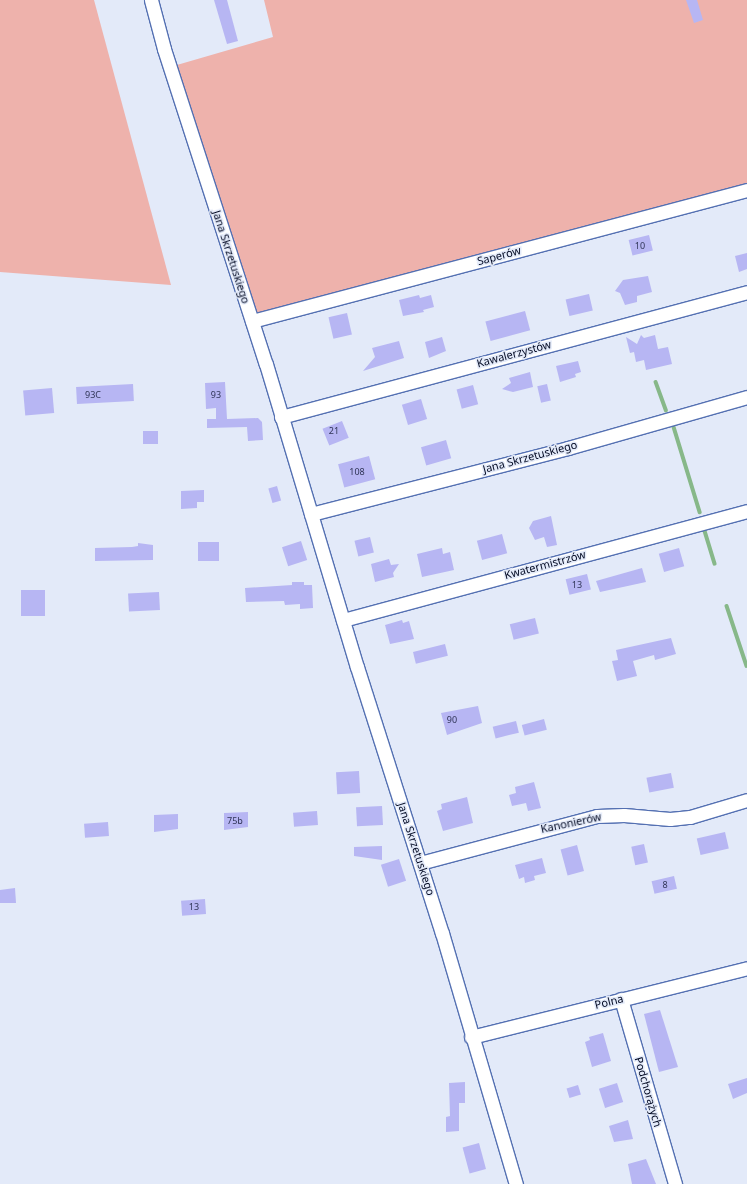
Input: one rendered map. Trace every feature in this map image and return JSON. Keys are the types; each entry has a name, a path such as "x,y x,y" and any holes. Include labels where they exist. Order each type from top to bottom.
{"street":[{"name":"Jana Skrzetuskiego","path":"152,0 164,49 252,321 343,620 420,863 516,1184"},
{"name":"Saperów","path":"252,321 747,190"},
{"name":"Kawalerzystów","path":"281,417 747,292"},
{"name":"Jana Skrzetuskiego","path":"311,514 568,448 747,397"},
{"name":"Kwatermistrzów","path":"343,620 747,511"},
{"name":"Kanonierów","path":"420,863 597,816 624,814 676,818 690,817 747,800"},
{"name":"Polna","path":"471,1037 747,969"},
{"name":"Podchorążych","path":"621,999 675,1184"}],"shaded area":[{"path":"0,0 94,0 171,285 0,272"},
{"path":"264,0 747,0 747,190 252,321 170,67 273,37"}],"building":[{"path":"214,0 227,0 238,41 227,44"},
{"path":"686,0 697,0 703,20 694,23"},
{"path":"649,235 653,251 632,256 629,240"},
{"path":"747,253 747,269 739,272 735,256"},
{"path":"648,276 652,292 637,296 637,302 625,305 620,293 615,291 623,280"},
{"path":"589,294 593,311 569,316 566,299"},
{"path":"419,295 420,298 431,295 434,307 423,310 424,312 403,316 399,300"},
{"path":"525,311 530,330 491,341 485,322"},
{"path":"347,313 352,334 333,339 328,317"},
{"path":"641,335 644,338 655,335 658,349 668,347 672,364 646,370 644,360 636,362 634,352 630,353 626,337 637,344"},
{"path":"442,337 446,351 429,358 425,342"},
{"path":"399,341 404,358 363,371 375,357 372,348"},
{"path":"578,361 581,372 575,374 576,377 560,382 556,366"},
{"path":"530,372 533,387 513,392 502,389 511,383 509,378"},
{"path":"225,382 227,419 258,418 262,422 263,440 248,441 247,427 207,428 207,419 216,419 216,408 206,409 205,383"},
{"path":"133,384 134,401 77,404 76,387"},
{"path":"547,384 551,401 541,403 537,386"},
{"path":"473,385 478,404 462,409 457,389"},
{"path":"52,388 54,413 25,415 23,391"},
{"path":"421,399 427,419 408,425 402,405"},
{"path":"342,421 349,438 329,446 323,429"},
{"path":"143,431 158,431 158,444 143,444"},
{"path":"446,440 451,458 426,465 421,447"},
{"path":"369,456 375,479 344,487 338,464"},
{"path":"277,486 281,500 272,503 268,488"},
{"path":"204,490 204,502 197,502 197,508 181,509 181,491"},
{"path":"551,516 557,545 547,547 544,537 535,540 529,528 533,521"},
{"path":"502,534 507,553 482,560 477,541"},
{"path":"370,537 374,553 358,556 354,541"},
{"path":"301,541 307,560 288,566 282,547"},
{"path":"198,542 219,542 219,561 198,561"},
{"path":"138,543 153,545 153,560 95,561 95,548 132,547 138,546"},
{"path":"442,548 443,554 450,552 454,570 422,577 417,554"},
{"path":"679,548 684,566 664,572 659,554"},
{"path":"389,559 391,565 399,564 393,573 394,577 375,582 371,564"},
{"path":"642,568 646,582 600,592 596,581"},
{"path":"587,574 591,590 570,595 566,579"},
{"path":"292,582 304,582 304,585 312,585 313,608 300,609 300,604 285,605 284,601 246,602 245,588 292,585"},
{"path":"21,590 45,590 45,616 21,616"},
{"path":"159,592 160,610 129,612 128,594"},
{"path":"535,618 539,634 514,640 510,624"},
{"path":"402,620 403,623 409,621 414,639 390,644 385,625"},
{"path":"671,638 676,654 655,660 654,655 633,661 637,676 617,681 612,661 618,660 616,650"},
{"path":"445,644 448,656 416,664 413,652"},
{"path":"478,706 482,723 447,735 441,713"},
{"path":"544,719 547,730 525,736 522,725"},
{"path":"516,721 519,733 496,738 493,727"},
{"path":"359,771 360,793 337,794 336,772"},
{"path":"671,773 674,788 649,792 646,778"},
{"path":"534,782 541,808 528,811 526,803 512,806 509,795 516,793 515,787"},
{"path":"467,797 473,823 443,831 437,811 442,809 441,804"},
{"path":"382,806 383,825 357,826 356,807"},
{"path":"317,811 318,825 294,827 293,813"},
{"path":"248,812 248,827 224,830 224,813"},
{"path":"178,814 178,829 154,832 154,815"},
{"path":"108,822 109,836 85,838 84,824"},
{"path":"725,832 729,849 701,855 697,839"},
{"path":"644,844 648,863 635,865 631,847"},
{"path":"577,845 584,871 568,875 561,849"},
{"path":"382,846 382,860 354,856 354,847"},
{"path":"542,858 546,873 534,876 535,880 525,883 524,877 519,879 515,865"},
{"path":"399,859 406,881 388,887 381,865"},
{"path":"674,876 677,889 655,894 652,881"},
{"path":"15,888 16,903 0,903 0,890"},
{"path":"205,899 206,914 182,916 181,901"},
{"path":"660,1010 678,1067 659,1072 644,1014"},
{"path":"603,1033 611,1061 592,1067 585,1042 590,1040 589,1037"},
{"path":"747,1078 747,1093 733,1099 728,1084"},
{"path":"465,1082 465,1103 459,1103 459,1131 446,1132 446,1117 450,1116 449,1083"},
{"path":"617,1083 623,1102 605,1108 599,1089"},
{"path":"578,1085 581,1095 569,1098 567,1089"},
{"path":"628,1120 633,1139 614,1142 609,1126"},
{"path":"479,1143 486,1169 470,1173 463,1147"},
{"path":"646,1159 656,1184 632,1184 628,1164"}],"waterway":[{"path":"656,382 666,410"},
{"path":"674,427 700,512"},
{"path":"705,531 715,564"},
{"path":"727,606 747,666"}]}
